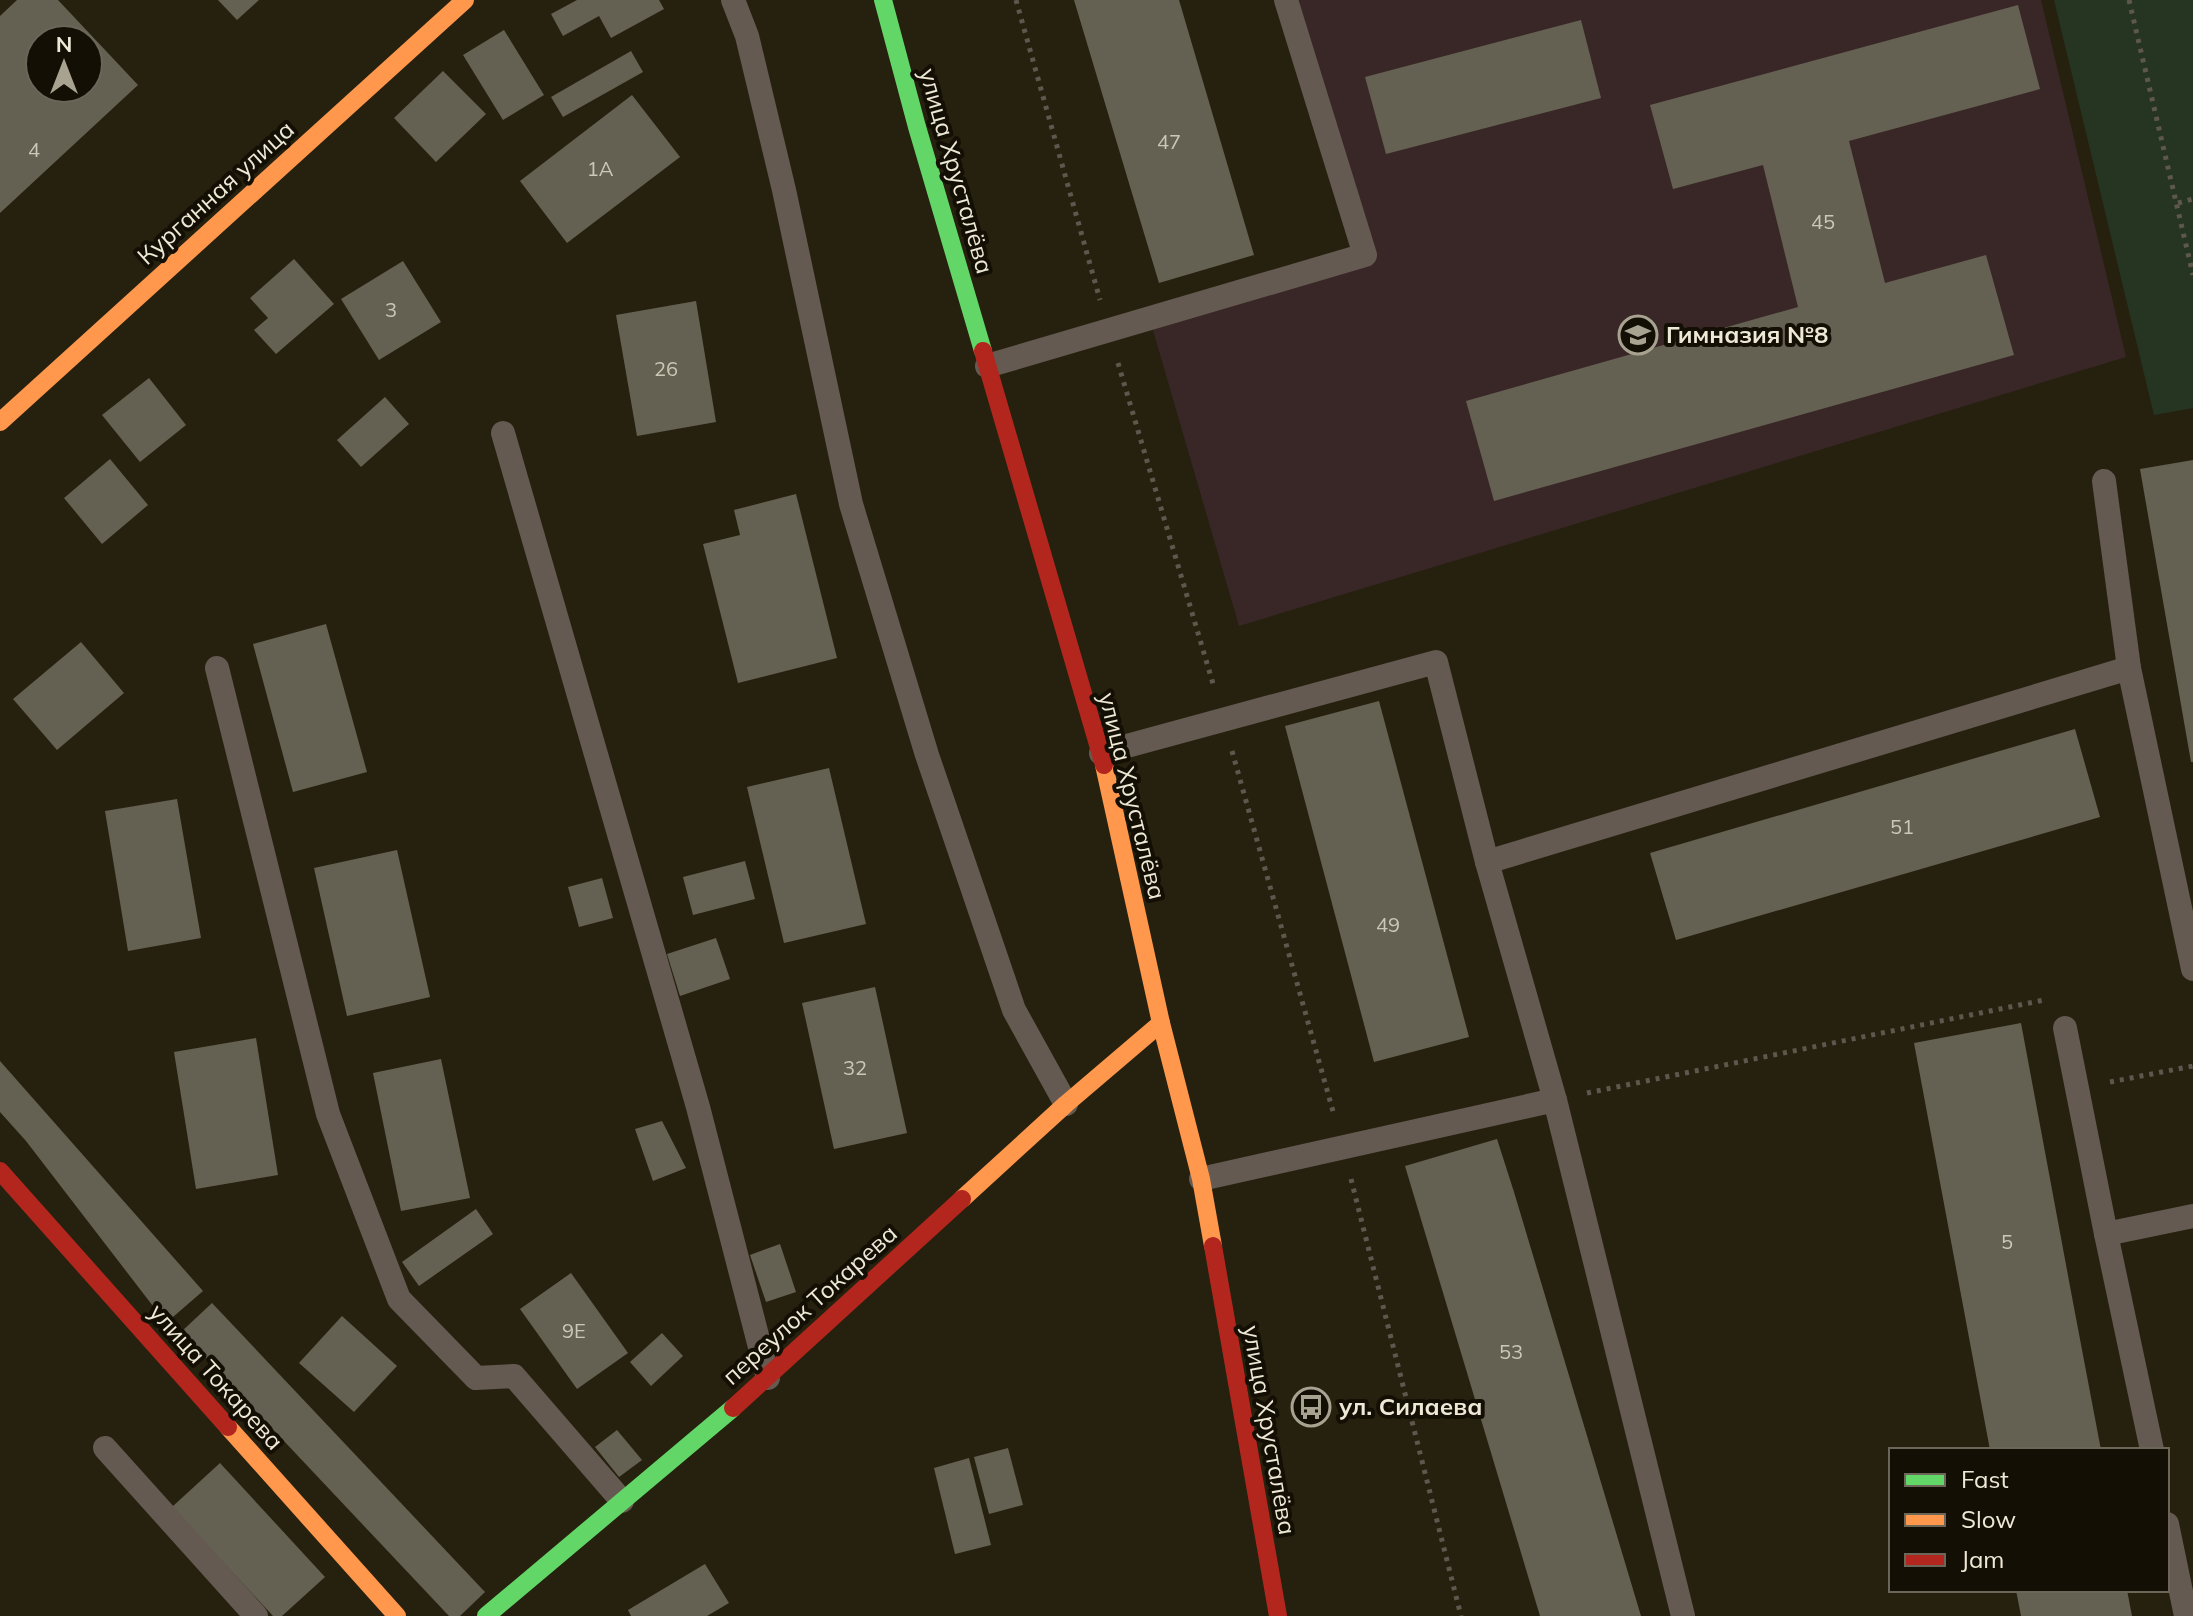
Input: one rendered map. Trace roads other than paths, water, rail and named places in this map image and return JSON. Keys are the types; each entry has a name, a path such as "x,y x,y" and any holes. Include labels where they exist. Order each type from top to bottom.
{"street":[{"name":"Курганная улица","path":"0,422 465,0"},
{"name":"улица Хрусталёва","path":"883,0 917,127 1101,753 1161,1023 1201,1179 1278,1616"},
{"name":"переулок Токарева","path":"486,1616 768,1378 1066,1104 1161,1023"},
{"name":"улица Токарева","path":"0,1171 397,1616"}],"lane":[{"path":"733,0 747,36 784,190 851,504 927,755 1014,1010 1066,1104"},
{"path":"987,366 1365,255 1286,0"},
{"path":"503,433 698,1107 768,1378"},
{"path":"2104,481 2129,668 2193,969"},
{"path":"1101,753 1436,662 1487,862 1555,1100 1683,1616"},
{"path":"217,668 328,1114 399,1299 476,1378 514,1376 622,1501"},
{"path":"1487,862 2129,668"},
{"path":"2065,1028 2152,1448"},
{"path":"1201,1179 1555,1100"},
{"path":"2106,1234 2193,1216"},
{"path":"105,1448 256,1616"},
{"path":"2169,1534 2186,1616"}],"place":[{"name":"Гимназия №8","path":"1638,335"},
{"name":"ул. Силаева","path":"1311,1407"}]}
